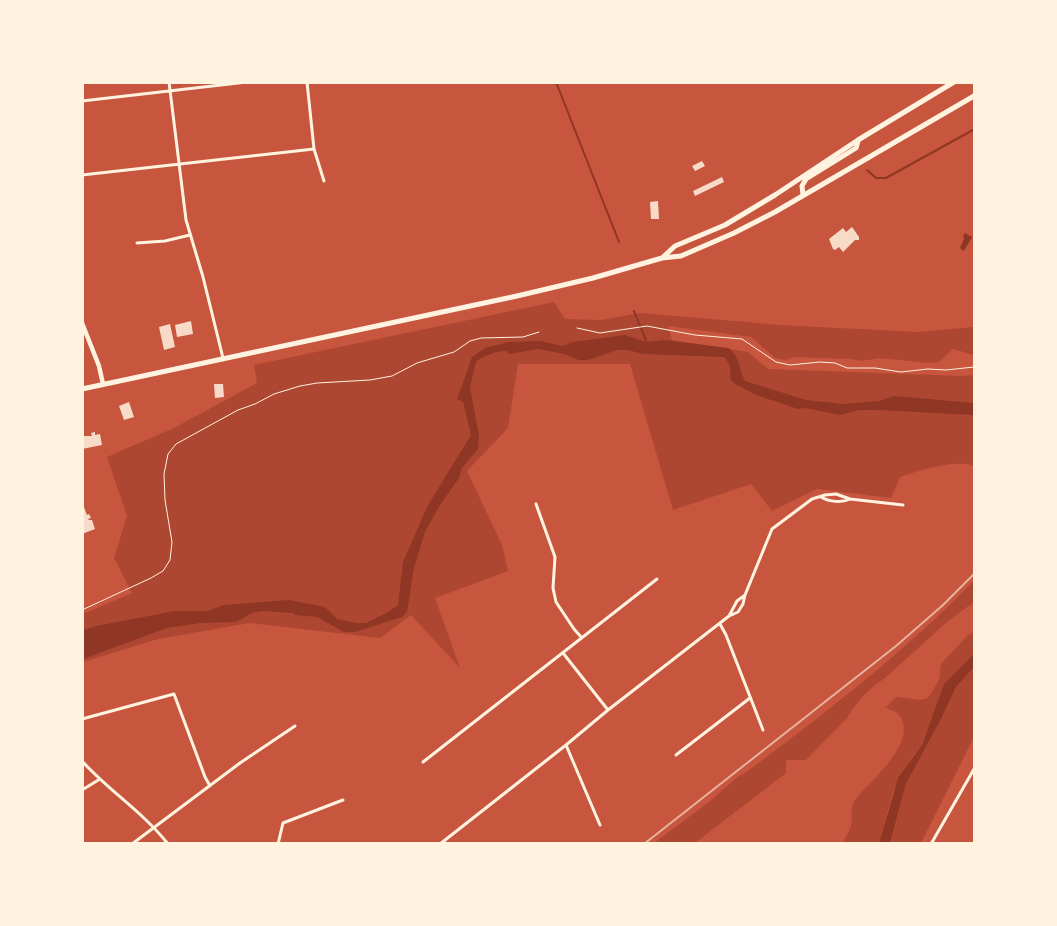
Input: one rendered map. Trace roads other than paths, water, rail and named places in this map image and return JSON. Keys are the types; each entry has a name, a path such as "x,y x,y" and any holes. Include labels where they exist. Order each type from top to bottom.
{"highway":[{"path":"662,258 675,246 725,225 775,195 858,140 954,82"},
{"path":"82,388 550,288 620,271 662,258 681,256 734,233 974,96"},
{"path":"803,195 802,186 806,179 856,148 858,140"}],"main road":[{"path":"82,323 99,366 103,384"}],"street":[{"path":"169,82 183,205 203,277 222,358"},
{"path":"82,101 247,82"},
{"path":"307,82 314,149 324,181"},
{"path":"82,175 314,149"},
{"path":"137,243 165,241 190,235"},
{"path":"440,844 608,710 729,616 738,612 743,604 772,529 812,499 836,494 850,499 903,505"},
{"path":"821,497 826,500 837,501 850,499"},
{"path":"536,504 555,557 553,588 556,602 582,638"},
{"path":"423,762 657,579"},
{"path":"729,616 737,601 745,595"},
{"path":"720,624 763,730"},
{"path":"563,653 608,710"},
{"path":"82,719 174,694 210,786"},
{"path":"676,755 750,698"},
{"path":"132,844 154,826 295,726"},
{"path":"566,745 600,825"},
{"path":"82,761 154,826 168,844"},
{"path":"931,844 974,769"},
{"path":"82,790 100,779"},
{"path":"278,844 283,823 343,800"}],"waterway":[{"path":"556,82 619,242"},
{"path":"867,170 876,178 886,178 974,131"},
{"path":"634,311 647,343"}],"railway":[{"path":"644,844 896,646 943,605 974,574"}]}
